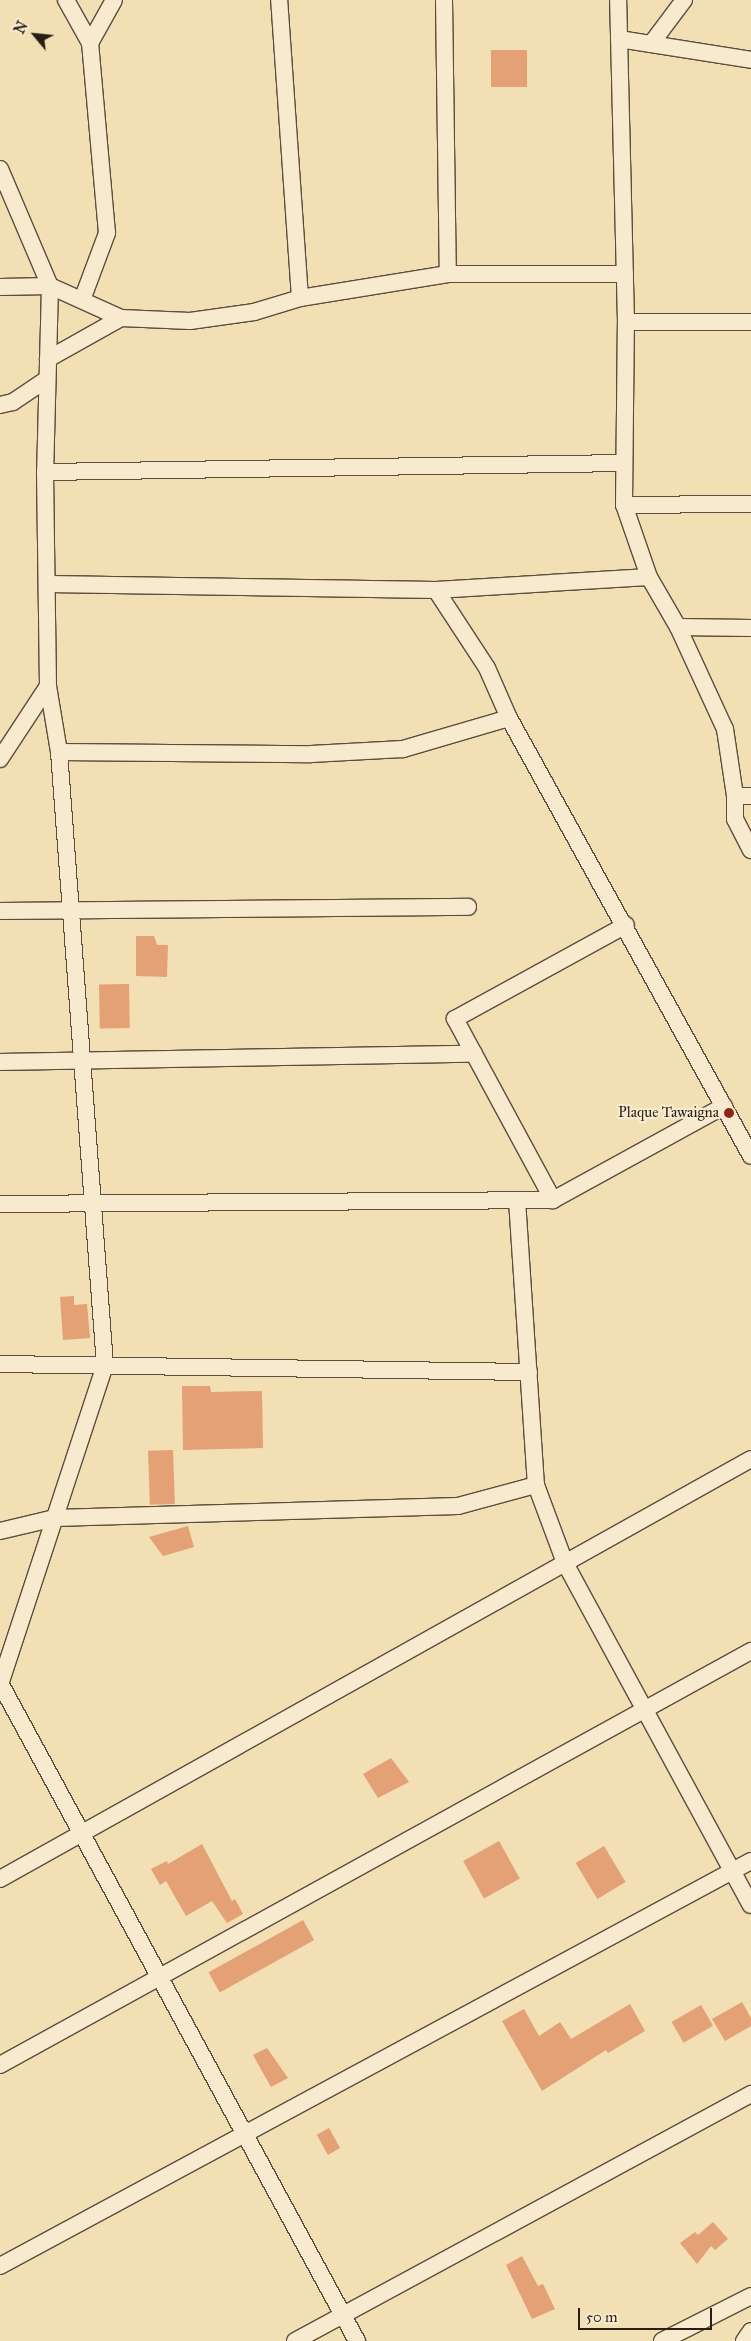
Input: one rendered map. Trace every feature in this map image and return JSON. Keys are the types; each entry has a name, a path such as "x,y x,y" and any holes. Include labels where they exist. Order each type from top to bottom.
{"street":[{"path":"66,0 90,43 107,233 82,300"},
{"path":"90,43 114,0"},
{"path":"279,0 300,298"},
{"path":"444,0 448,274"},
{"path":"618,0 626,322 624,505 649,577 678,627 725,729 743,796 735,819 751,850"},
{"path":"651,44 684,0"},
{"path":"618,39 751,60"},
{"path":"0,169 50,286 45,472 48,686 59,752 84,1061 105,1365 0,1684 357,2341"},
{"path":"0,287 50,286 121,318 190,321 254,312 300,298 448,274 625,274"},
{"path":"48,359 121,318"},
{"path":"626,322 751,322"},
{"path":"0,405 13,402 48,379"},
{"path":"45,472 624,463"},
{"path":"624,505 751,504"},
{"path":"48,584 436,590 649,577"},
{"path":"436,590 487,668 509,718 626,925 751,1156"},
{"path":"678,627 751,628"},
{"path":"0,759 48,686"},
{"path":"59,752 312,754 403,749 509,718"},
{"path":"0,910 71,908 468,907"},
{"path":"553,1200 455,1019 626,925"},
{"path":"0,1062 474,1054"},
{"path":"0,1204 553,1200 724,1106"},
{"path":"517,1200 536,1485 565,1563 751,1905"},
{"path":"0,1364 529,1372"},
{"path":"0,1879 751,1459"},
{"path":"0,1531 55,1518 458,1506 536,1485"},
{"path":"0,2065 751,1651"},
{"path":"0,2266 751,1861"},
{"path":"296,2341 751,2094"},
{"path":"662,2341 751,2296"},
{"path":"744,2341 751,2331"}],"building":[{"path":"491,50 527,50 527,87 491,87"},
{"path":"136,936 154,936 157,945 168,945 167,977 136,976"},
{"path":"129,984 130,1028 100,1029 99,985"},
{"path":"74,1296 74,1305 87,1304 90,1338 63,1340 60,1297"},
{"path":"182,1386 210,1386 211,1392 262,1391 263,1448 183,1450"},
{"path":"173,1450 175,1504 150,1505 148,1451"},
{"path":"188,1526 194,1547 163,1556 149,1537"},
{"path":"391,1758 409,1782 378,1798 363,1774"},
{"path":"499,1841 520,1879 484,1898 463,1861"},
{"path":"202,1844 232,1901 235,1899 243,1914 227,1923 212,1901 186,1916 166,1881 160,1885 151,1869 167,1861 168,1864"},
{"path":"604,1846 626,1882 597,1899 576,1863"},
{"path":"303,1920 314,1940 220,1992 209,1972"},
{"path":"742,2002 751,2018 751,2026 725,2041 712,2019"},
{"path":"630,2004 645,2031 608,2053 606,2050 542,2091 502,2021 524,2009 539,2036 560,2022 571,2039"},
{"path":"701,2005 713,2026 684,2043 672,2022"},
{"path":"267,2048 288,2078 271,2087 253,2055"},
{"path":"329,2128 340,2148 328,2155 317,2135"},
{"path":"713,2222 728,2239 715,2250 711,2246 697,2264 680,2243 695,2232 698,2235"},
{"path":"522,2256 538,2286 543,2284 555,2309 532,2319 506,2265"}],"place":[{"name":"Plaque Tawaigna","path":"729,1113"}]}
